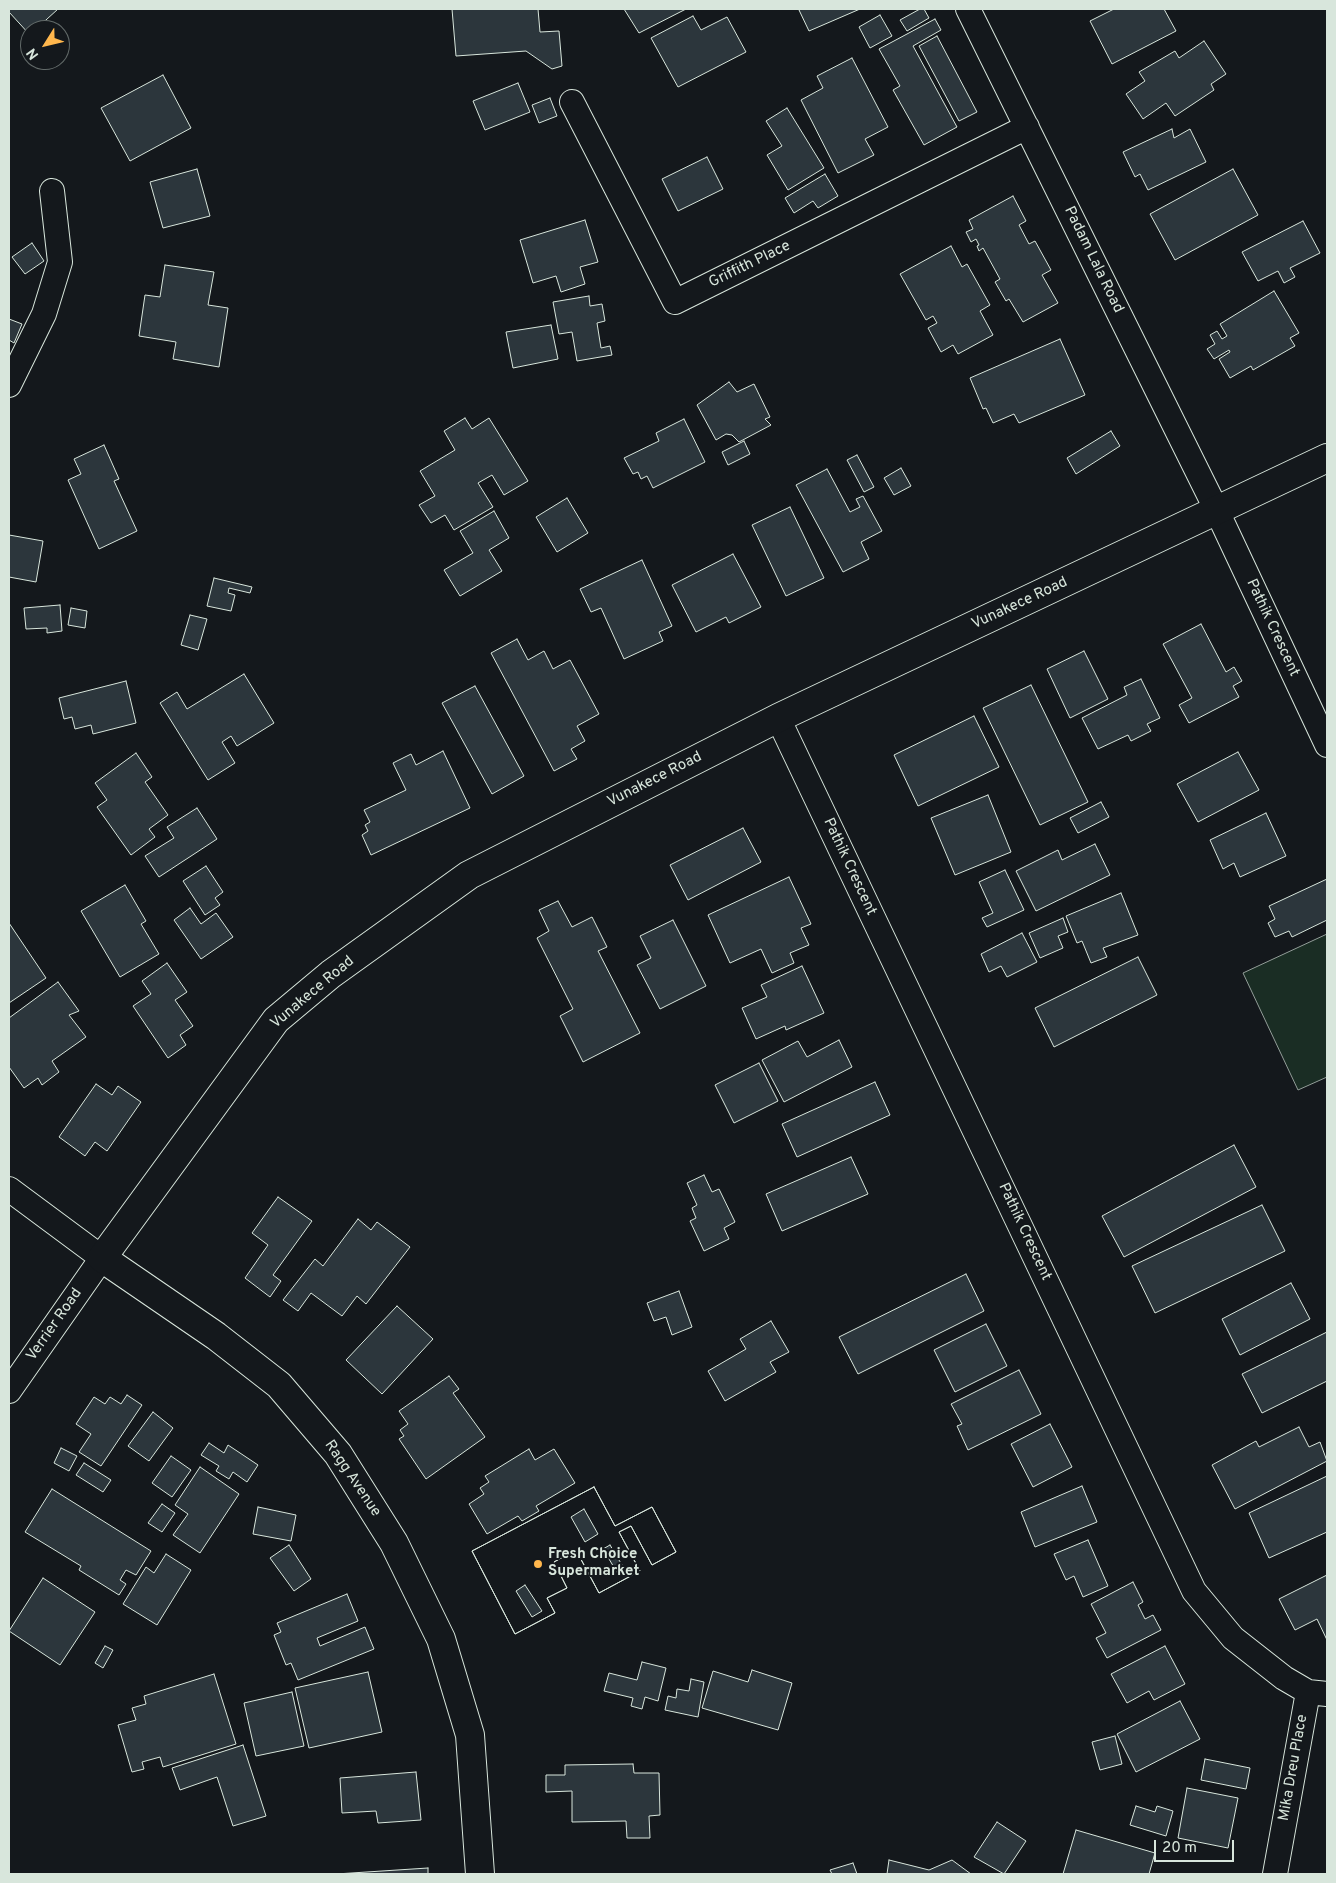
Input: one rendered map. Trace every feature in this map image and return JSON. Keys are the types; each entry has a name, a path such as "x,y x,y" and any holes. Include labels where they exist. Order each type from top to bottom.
{"main road":[{"name":"Vunakece Road","path":"102,1258 276,1020 331,974 469,875 778,718 1327,458"},
{"name":"Ragg Avenue","path":"102,1258 216,1336 279,1385 338,1454 394,1544 442,1639 470,1734 480,1874"}],"street":[{"name":"Padam Lala Road","path":"968,9 1217,511"},
{"name":"Griffith Place","path":"572,102 675,302 1027,127"},
{"path":"9,385 44,314 60,262 52,191"},
{"name":"Pathik Crescent","path":"1217,511 1327,745"},
{"name":"Pathik Crescent","path":"778,718 1194,1591 1233,1638 1284,1678 1318,1693"},
{"name":"Ragg Avenue","path":"9,1189 102,1258"},
{"name":"Verrier Road","path":"9,1391 102,1258"},
{"name":"Mika Dreu Place","path":"1275,1874 1318,1693"}],"green space":[{"path":"1327,934 1327,1077 1298,1090 1243,973"}],"building":[{"path":"9,9 58,9 46,20 20,20 20,24 9,12"},
{"path":"452,9 538,9 540,32 559,31 562,66 552,69 526,51 456,56"},
{"path":"624,9 686,9 639,33"},
{"path":"860,9 809,31 799,10"},
{"path":"920,9 924,9 929,18 907,31 900,20"},
{"path":"1114,9 1164,9 1176,31 1112,64 1090,21"},
{"path":"880,15 892,36 870,48 859,27"},
{"path":"693,16 701,30 727,17 746,52 678,87 651,38"},
{"path":"935,19 941,30 913,46 957,127 924,145 893,90 900,86 879,49"},
{"path":"937,36 977,112 959,121 919,46"},
{"path":"1204,41 1226,74 1211,84 1214,90 1175,116 1166,103 1143,119 1126,94 1145,81 1139,72 1175,51 1179,58"},
{"path":"852,58 888,127 865,139 874,155 838,173 801,100 823,88 817,76"},
{"path":"163,75 191,128 130,161 101,108"},
{"path":"518,83 530,112 485,130 473,101"},
{"path":"550,98 557,116 539,123 532,105"},
{"path":"787,108 824,168 788,190 767,155 782,146 766,121"},
{"path":"1172,129 1174,138 1190,129 1206,162 1148,190 1140,174 1135,177 1123,152"},
{"path":"707,157 723,189 678,211 662,179"},
{"path":"197,169 210,216 163,228 150,182"},
{"path":"1233,169 1258,215 1175,260 1150,214"},
{"path":"825,174 838,196 818,208 813,201 794,213 785,198"},
{"path":"1013,196 1026,221 1019,225 1029,244 1035,241 1051,270 1042,275 1058,303 1023,322 1009,299 1006,301 995,282 1000,279 983,248 979,251 976,239 971,242 966,232 973,229 969,220"},
{"path":"585,220 598,262 580,267 585,284 561,292 556,276 533,283 520,240"},
{"path":"1303,221 1320,253 1290,268 1295,277 1284,283 1278,271 1258,281 1242,252"},
{"path":"32,243 44,261 25,274 12,257"},
{"path":"951,246 962,267 967,264 990,305 980,311 993,335 958,354 953,345 941,352 928,328 937,323 933,316 926,320 900,274"},
{"path":"165,265 214,272 208,305 228,308 219,367 173,359 176,342 139,336 145,295 160,297"},
{"path":"1274,291 1299,333 1290,338 1295,346 1253,370 1251,366 1230,378 1219,359 1230,352 1229,350 1214,359 1207,349 1215,344 1210,335 1217,331 1222,339 1227,336 1220,324"},
{"path":"589,296 590,306 602,304 605,321 597,323 601,348 610,346 612,355 577,361 572,332 559,334 553,302"},
{"path":"9,319 22,324 14,343 9,340"},
{"path":"551,325 558,359 513,368 506,332"},
{"path":"1060,339 1085,395 1019,423 1014,414 993,423 986,408 983,409 970,378"},
{"path":"729,382 737,392 754,384 770,417 765,419 771,425 739,442 732,435 726,434 716,440 697,405"},
{"path":"465,418 472,429 489,418 528,481 504,495 492,475 478,483 493,507 454,530 445,515 431,523 419,505 435,496 420,471 455,450 444,431"},
{"path":"684,419 705,462 653,488 647,476 641,479 638,472 633,474 624,458 659,441 656,433"},
{"path":"1111,431 1120,446 1076,474 1067,458"},
{"path":"744,441 750,454 728,465 722,452"},
{"path":"104,445 119,479 114,481 137,531 99,549 68,480 81,474 74,459"},
{"path":"857,455 874,487 864,492 847,460"},
{"path":"901,468 911,486 894,495 884,478"},
{"path":"827,469 850,512 860,507 856,499 863,496 882,531 861,542 869,559 843,572 796,485"},
{"path":"567,498 588,533 557,552 536,517"},
{"path":"790,507 824,578 786,596 752,525"},
{"path":"494,511 509,538 489,550 502,571 460,596 444,570 473,553 460,531"},
{"path":"9,535 43,541 36,582 9,577"},
{"path":"733,554 761,607 729,623 726,617 696,632 672,585"},
{"path":"642,560 672,626 659,632 663,641 624,659 601,608 591,612 580,589"},
{"path":"214,578 252,587 250,593 229,588 228,593 235,595 231,611 207,606"},
{"path":"60,605 62,631 47,633 47,628 26,629 24,608"},
{"path":"71,608 87,611 85,628 68,625"},
{"path":"190,615 207,619 198,650 181,645"},
{"path":"1201,624 1226,672 1234,667 1242,681 1233,686 1239,697 1189,723 1179,705 1192,698 1163,644"},
{"path":"517,639 528,660 544,651 553,669 570,660 599,714 577,726 585,741 571,749 577,759 554,771 491,653"},
{"path":"1084,651 1108,699 1070,718 1047,669"},
{"path":"244,674 274,723 237,746 231,736 222,742 235,763 208,780 160,703 177,692 187,709"},
{"path":"1141,679 1160,718 1147,724 1151,731 1131,741 1128,735 1098,749 1082,718 1127,695 1124,687"},
{"path":"126,681 136,723 93,734 91,725 75,729 72,717 64,719 59,698"},
{"path":"1031,685 1088,802 1040,825 983,708"},
{"path":"475,686 524,776 492,794 442,703"},
{"path":"974,716 999,767 918,806 894,755"},
{"path":"443,751 470,808 371,855 362,835 368,831 365,825 370,822 364,810 406,790 393,763 411,754 416,765"},
{"path":"1238,752 1259,790 1198,822 1177,784"},
{"path":"136,753 152,777 145,782 168,815 149,829 155,837 131,855 97,807 107,800 95,783"},
{"path":"988,795 1011,852 955,875 931,818"},
{"path":"1101,802 1109,817 1078,833 1070,818"},
{"path":"197,808 217,839 159,877 145,856 174,838 167,827"},
{"path":"1266,813 1286,856 1240,877 1234,863 1223,869 1210,840"},
{"path":"743,828 761,862 688,900 670,865"},
{"path":"1095,844 1110,875 1036,911 1016,871 1058,850 1062,860"},
{"path":"206,866 223,892 215,898 220,905 205,915 183,881"},
{"path":"1005,870 1024,910 987,927 982,918 993,913 979,882"},
{"path":"789,877 811,924 801,928 809,945 790,953 794,963 772,973 761,949 730,963 708,915"},
{"path":"1327,879 1327,920 1292,937 1289,931 1275,937 1268,923 1275,919 1269,906"},
{"path":"125,885 146,921 141,924 159,954 120,977 81,911"},
{"path":"1121,893 1138,935 1103,948 1107,957 1091,963 1082,941 1077,943 1066,916"},
{"path":"558,901 572,927 592,917 607,947 598,951 640,1033 583,1062 560,1016 573,1009 537,938 549,931 539,910"},
{"path":"190,908 201,924 216,913 233,937 201,959 174,920"},
{"path":"1063,918 1068,932 1058,936 1063,948 1040,958 1029,933"},
{"path":"673,920 706,986 660,1009 637,965 651,958 640,936"},
{"path":"9,923 46,978 9,1003"},
{"path":"1022,933 1037,962 1007,977 1001,966 989,972 981,954"},
{"path":"1138,957 1157,995 1054,1047 1035,1008"},
{"path":"167,963 187,992 175,1000 193,1026 180,1035 186,1045 168,1058 133,1006 151,994 142,981"},
{"path":"802,966 824,1013 786,1030 785,1026 756,1039 742,1008 767,997 761,985"},
{"path":"58,982 79,1011 69,1015 86,1037 52,1061 59,1072 42,1085 38,1078 24,1088 9,1067 9,1018"},
{"path":"839,1040 852,1067 784,1102 762,1060 798,1041 807,1057"},
{"path":"759,1063 778,1101 734,1123 715,1085"},
{"path":"875,1082 890,1115 797,1157 782,1124"},
{"path":"96,1084 112,1095 118,1086 141,1102 107,1151 95,1142 85,1156 59,1137"},
{"path":"1234,1145 1256,1187 1124,1257 1102,1216"},
{"path":"851,1157 868,1194 782,1231 766,1194"},
{"path":"704,1175 712,1192 719,1189 735,1222 724,1228 729,1239 704,1251 690,1221 696,1218 692,1208 697,1205 687,1183"},
{"path":"278,1197 312,1221 273,1275 281,1281 270,1297 245,1278 268,1245 252,1233"},
{"path":"1262,1205 1285,1251 1155,1313 1132,1266"},
{"path":"358,1219 371,1230 377,1222 410,1247 366,1304 357,1296 342,1316 311,1293 298,1311 283,1300 315,1259 323,1266"},
{"path":"966,1274 984,1311 858,1374 839,1337"},
{"path":"1291,1283 1310,1319 1240,1355 1222,1319"},
{"path":"679,1291 692,1327 672,1335 666,1317 654,1321 647,1303"},
{"path":"397,1306 433,1339 382,1394 346,1360"},
{"path":"771,1321 789,1352 770,1362 776,1372 725,1401 708,1371 746,1349 740,1339"},
{"path":"986,1324 1007,1366 955,1392 934,1350"},
{"path":"1327,1332 1327,1381 1262,1413 1242,1374"},
{"path":"1019,1370 1041,1414 968,1450 957,1426 962,1424 951,1404"},
{"path":"449,1376 459,1389 453,1393 485,1437 426,1479 399,1439 404,1436 400,1430 408,1424 399,1411"},
{"path":"127,1395 142,1405 101,1466 79,1452 91,1434 76,1424 94,1397 105,1404 110,1397 121,1404"},
{"path":"153,1412 173,1428 149,1461 128,1446"},
{"path":"1050,1424 1072,1467 1033,1487 1011,1444"},
{"path":"1299,1427 1309,1447 1320,1442 1327,1461 1235,1509 1212,1465 1256,1441 1259,1447"},
{"path":"209,1443 224,1453 228,1445 258,1465 247,1482 233,1472 229,1479 216,1471 219,1466 201,1455"},
{"path":"61,1448 77,1456 69,1471 54,1463"},
{"path":"529,1449 535,1460 554,1449 575,1483 536,1506 539,1511 522,1521 518,1516 487,1534 469,1504 484,1494 480,1488 489,1482 485,1476"},
{"path":"171,1456 191,1470 172,1497 152,1483"},
{"path":"84,1463 111,1480 103,1492 76,1475"},
{"path":"200,1467 239,1494 200,1553 173,1535 188,1514 175,1505"},
{"path":"1327,1476 1327,1532 1269,1558 1249,1513"},
{"path":"1082,1486 1097,1522 1035,1547 1021,1512"},
{"path":"594,1487 615,1526 652,1507 676,1552 652,1565 631,1526 619,1532 640,1571 599,1593 576,1550 554,1562 567,1588 547,1598 555,1613 515,1634 472,1551","holes":["584,1509 598,1534 585,1542 571,1517","610,1545 625,1570 618,1574 603,1549","525,1585 542,1611 532,1617 516,1591"]},
{"path":"594,1487 615,1526 652,1507 676,1552 652,1565 631,1526 619,1532 640,1571 599,1593 576,1550 554,1562 567,1588 547,1598 555,1613 515,1634 472,1551"},
{"path":"52,1489 151,1551 136,1575 126,1570 120,1580 126,1584 119,1595 79,1570 81,1566 25,1532"},
{"path":"162,1504 175,1513 162,1532 148,1523"},
{"path":"258,1507 296,1515 291,1541 253,1534"},
{"path":"1088,1540 1108,1586 1083,1597 1074,1576 1066,1580 1054,1554"},
{"path":"289,1545 311,1579 294,1591 270,1558"},
{"path":"166,1554 191,1570 157,1625 123,1604 146,1567 154,1573"},
{"path":"1327,1575 1327,1640 1317,1619 1295,1630 1279,1599"},
{"path":"43,1578 95,1612 60,1665 9,1631"},
{"path":"1133,1582 1143,1602 1138,1605 1145,1619 1153,1615 1161,1630 1107,1658 1096,1638 1106,1633 1091,1604"},
{"path":"347,1594 358,1621 317,1638 320,1646 365,1627 374,1649 298,1680 291,1663 286,1665 274,1635 281,1632 277,1623"},
{"path":"105,1646 113,1650 103,1668 95,1663"},
{"path":"1165,1646 1185,1684 1154,1700 1149,1691 1127,1703 1111,1674"},
{"path":"642,1662 666,1668 658,1701 645,1697 642,1709 631,1706 633,1698 604,1691 609,1673 637,1680"},
{"path":"752,1670 792,1683 778,1730 702,1708 713,1671 748,1682"},
{"path":"368,1672 382,1732 309,1748 295,1688"},
{"path":"214,1674 236,1744 163,1767 160,1757 142,1762 144,1769 132,1772 118,1725 136,1720 132,1708 146,1704 144,1696"},
{"path":"691,1679 704,1682 698,1717 665,1710 668,1696 676,1698 677,1689 689,1691"},
{"path":"292,1692 304,1746 256,1756 244,1703"},
{"path":"1180,1701 1200,1739 1136,1772 1117,1734"},
{"path":"1115,1736 1122,1764 1100,1770 1092,1742"},
{"path":"243,1745 266,1816 233,1826 217,1777 180,1790 172,1768"},
{"path":"1205,1759 1250,1768 1246,1789 1201,1780"},
{"path":"633,1764 634,1773 659,1773 660,1815 649,1816 650,1838 627,1838 626,1821 572,1822 572,1791 546,1792 546,1775 565,1775 565,1765"},
{"path":"416,1772 421,1820 378,1823 376,1811 342,1813 340,1778"},
{"path":"1187,1788 1238,1798 1228,1848 1178,1838"},
{"path":"1136,1806 1155,1812 1157,1806 1173,1811 1166,1836 1130,1825"},
{"path":"997,1822 1026,1841 1004,1874 974,1857"},
{"path":"1076,1830 1155,1853 1149,1874 1063,1874"},
{"path":"889,1860 929,1870 952,1860 971,1874 887,1874"},
{"path":"853,1863 857,1874 832,1874 830,1870"},
{"path":"428,1868 428,1874 336,1874"}],"place":[{"name":"Fresh Choice Supermarket","path":"538,1564"}]}
